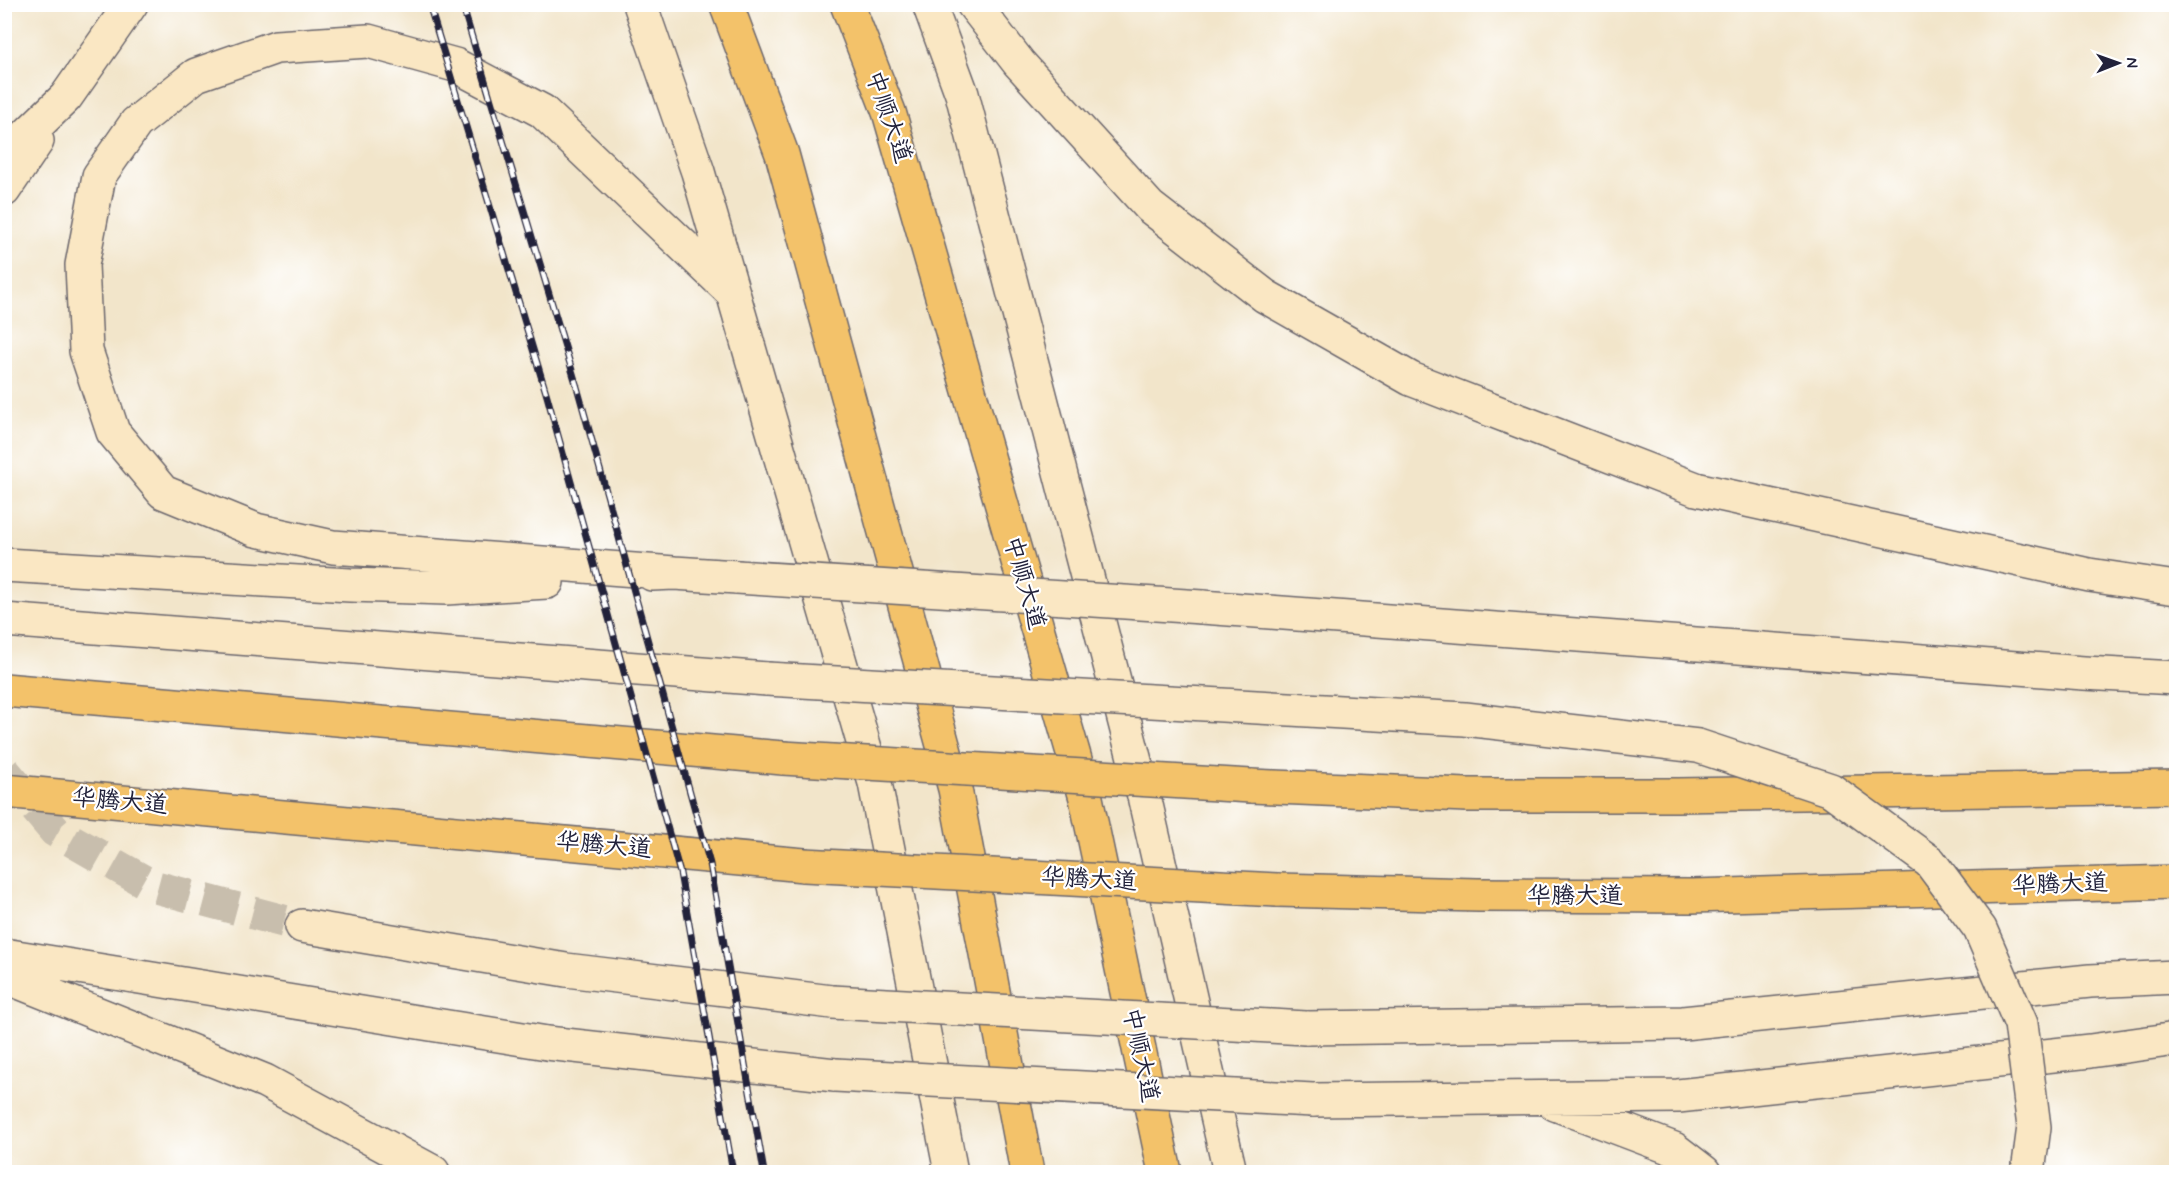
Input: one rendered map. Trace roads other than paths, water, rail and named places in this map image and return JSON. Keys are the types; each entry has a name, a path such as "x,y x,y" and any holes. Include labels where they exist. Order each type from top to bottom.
{"highway":[{"path":"726,4 782,154 955,789 1027,1173"},
{"name":"中顺大道","path":"847,4 889,112 1086,798 1165,1173"},
{"path":"4,690 783,758 1251,786 1467,795 2176,787"},
{"name":"华腾大道","path":"4,791 804,865 1277,890 1490,896 1692,896 2176,882"}],"main road":[{"path":"4,190 131,4"},
{"path":"640,4 698,172 875,783 951,1173"},
{"path":"929,4 962,94 1132,750 1230,1173"},
{"path":"973,4 1019,63 1150,207 1265,296 1411,380 1696,489 2089,575 2176,588"},
{"path":"733,293 542,111 455,65 368,41 276,47 196,75 136,123 99,176 82,265 86,351 113,432 163,492 256,530 333,547 2176,678"},
{"path":"4,157 66,97"},
{"path":"4,565 350,585 446,588 674,573"},
{"path":"4,620 767,679 1465,719 1698,747 1831,790 1930,862 1980,929 2021,1024 2034,1127 2028,1173"},
{"path":"302,926 566,970 832,1002 1306,1028 1683,1023 2090,981 2176,977"},
{"path":"4,955 547,1043 835,1076 1313,1100 1678,1096 2090,1051 2176,1039"},
{"path":"4,976 265,1081 433,1173"},
{"path":"1540,1098 1674,1149 1704,1173"}],"tunnel":[{"path":"4,771 55,831 152,886 302,926"}],"railway":[{"path":"429,4 547,396 680,873 733,1172"},
{"path":"462,4 577,387 710,864 764,1172"}]}
